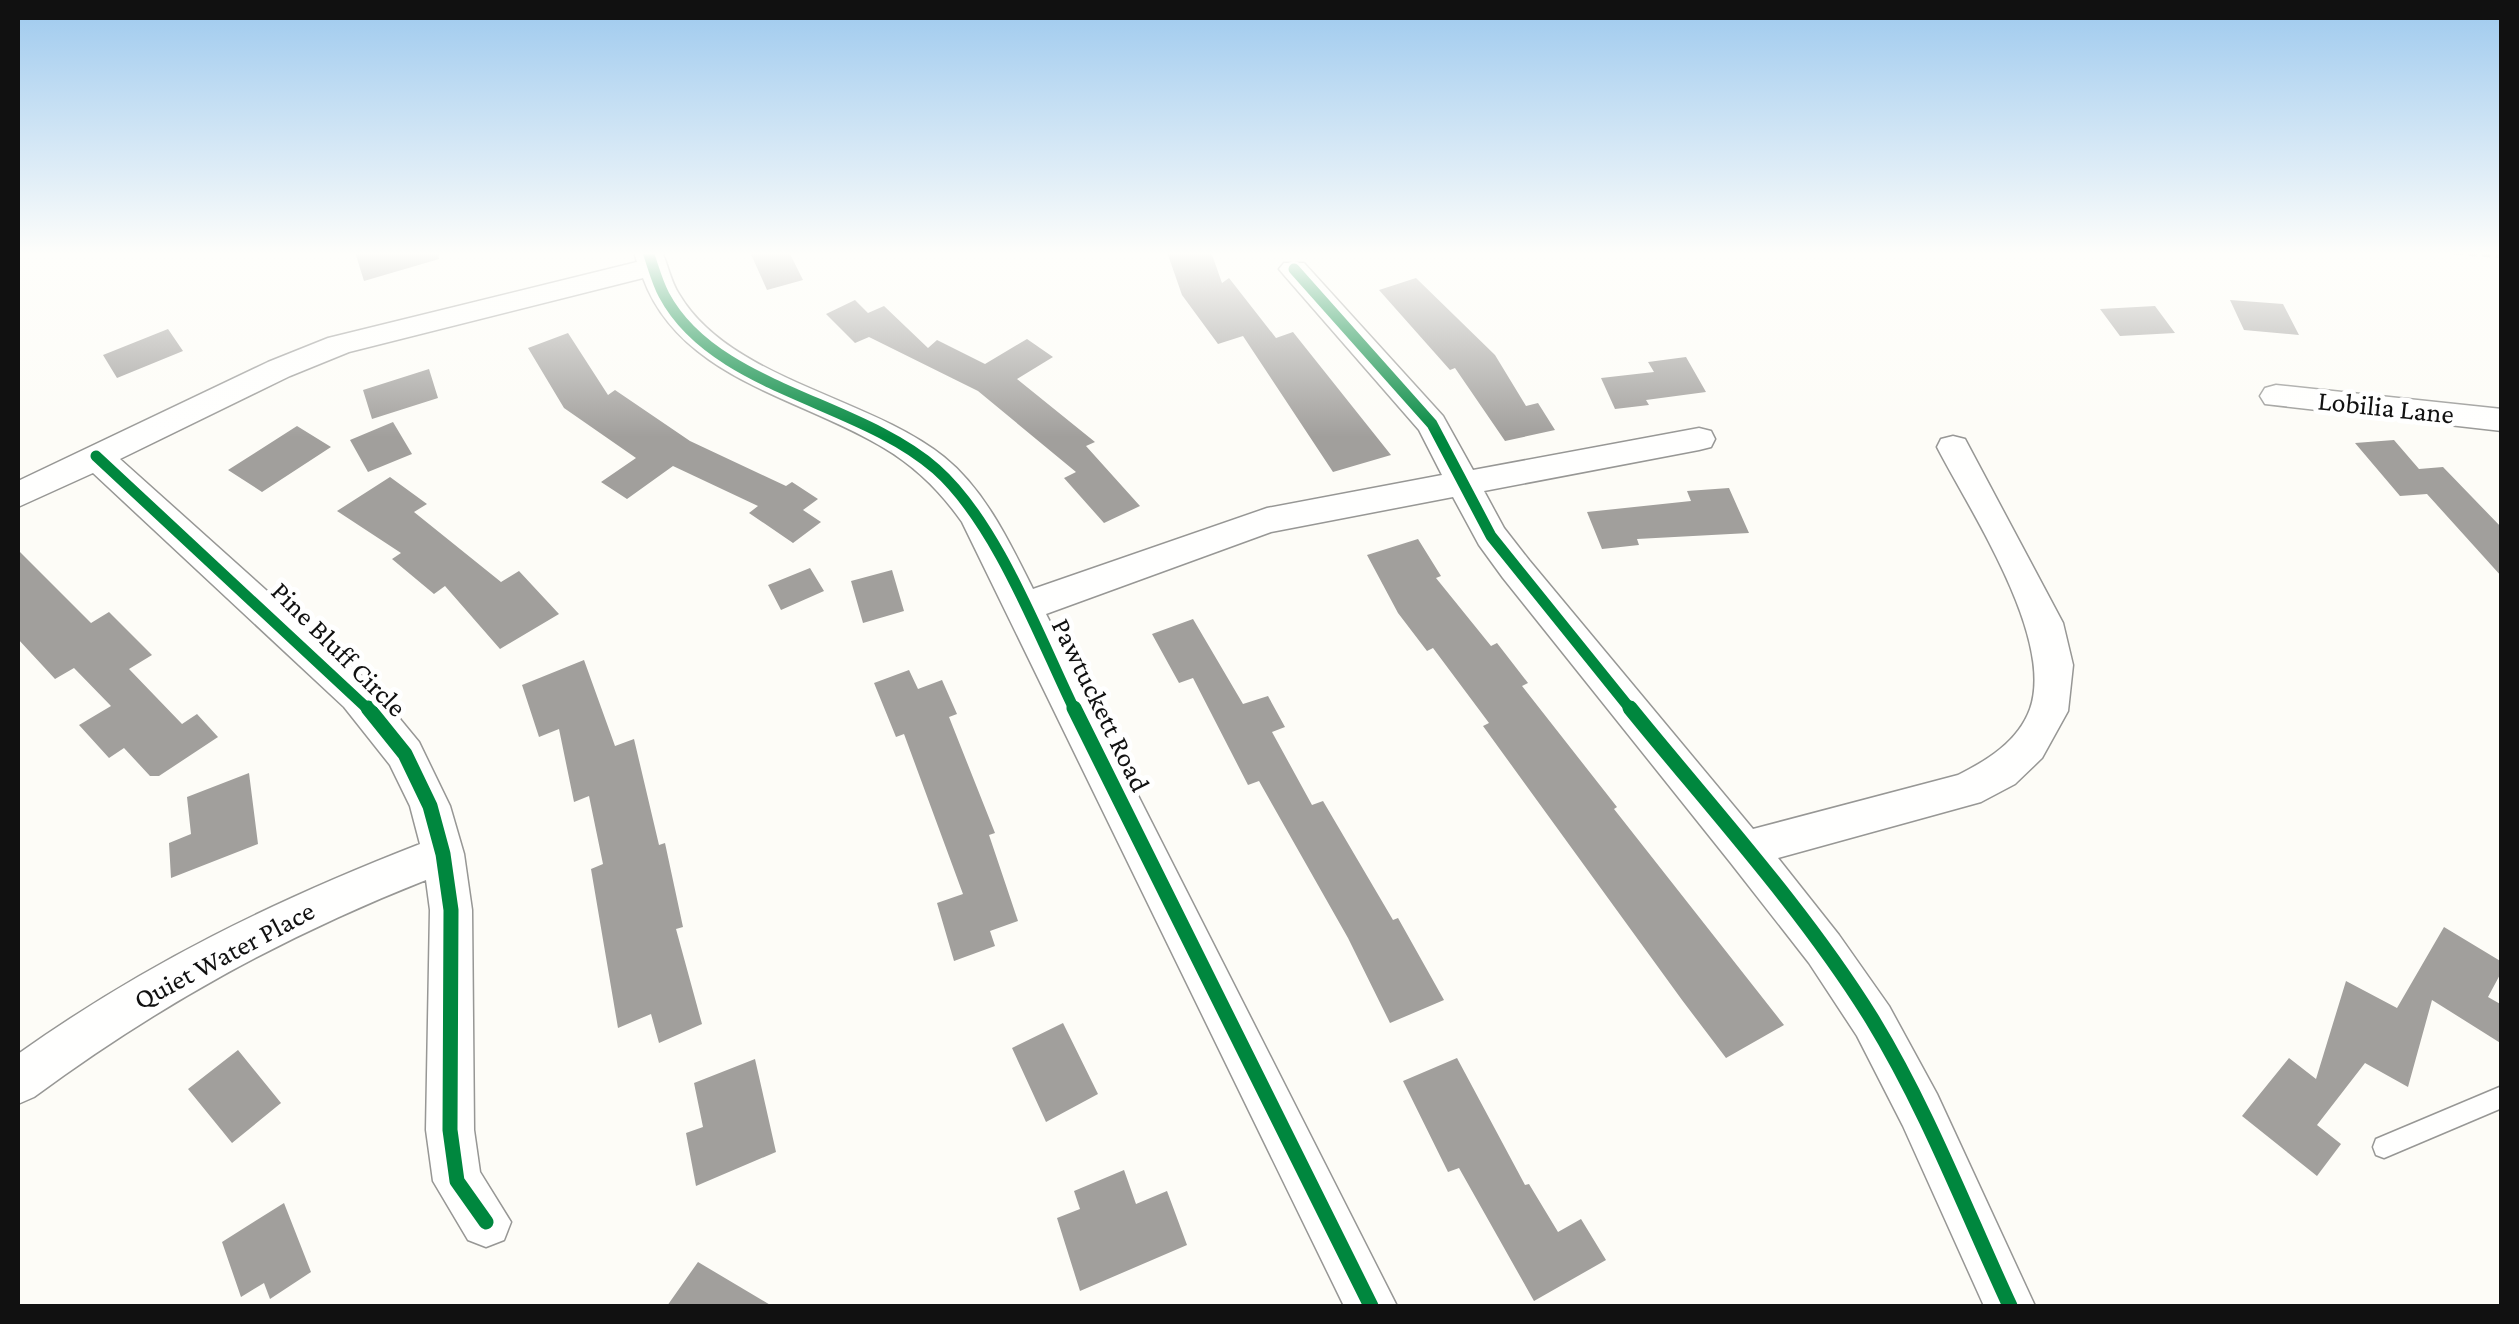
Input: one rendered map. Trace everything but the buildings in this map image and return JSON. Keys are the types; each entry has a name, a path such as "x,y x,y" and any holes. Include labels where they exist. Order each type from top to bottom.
{"street":[{"path":"18,495 279,369 339,345 452,314"},
{"name":"Pawtuckett Road","path":"679,314 716,350 897,440 933,466 963,498 988,536 1024,607 1371,1306"},
{"path":"1334,314 1432,424 1491,536 1516,569 1824,949 1873,1021 1920,1110 2010,1306"},
{"name":"Lobilia Lane","path":"2276,396 2500,421"},
{"path":"1024,607 1267,520 1699,439"},
{"path":"1745,849 1968,790 2001,772 2028,748 2048,711 2054,664 2045,623 1952,447"},
{"name":"Pine Bluff Circle","path":"96,456 378,717 405,754 430,806 444,854 452,910 450,1130 456,1181 486,1222"},
{"name":"Quiet Water Place","path":"18,1081 216,953 324,901 444,854"}],"lane":[{"path":"2384,1146 2502,1097"}],"cycle path":[{"path":"679,314 727,358 897,440 933,466 974,514 1005,569 1371,1306"},
{"path":"1334,314 1432,424 1491,536 1516,569 1824,949 1873,1021 1920,1110 2010,1306"},
{"path":"96,456 358,696 405,754 430,806 443,854 451,910 450,1130 457,1181 486,1222"}]}
